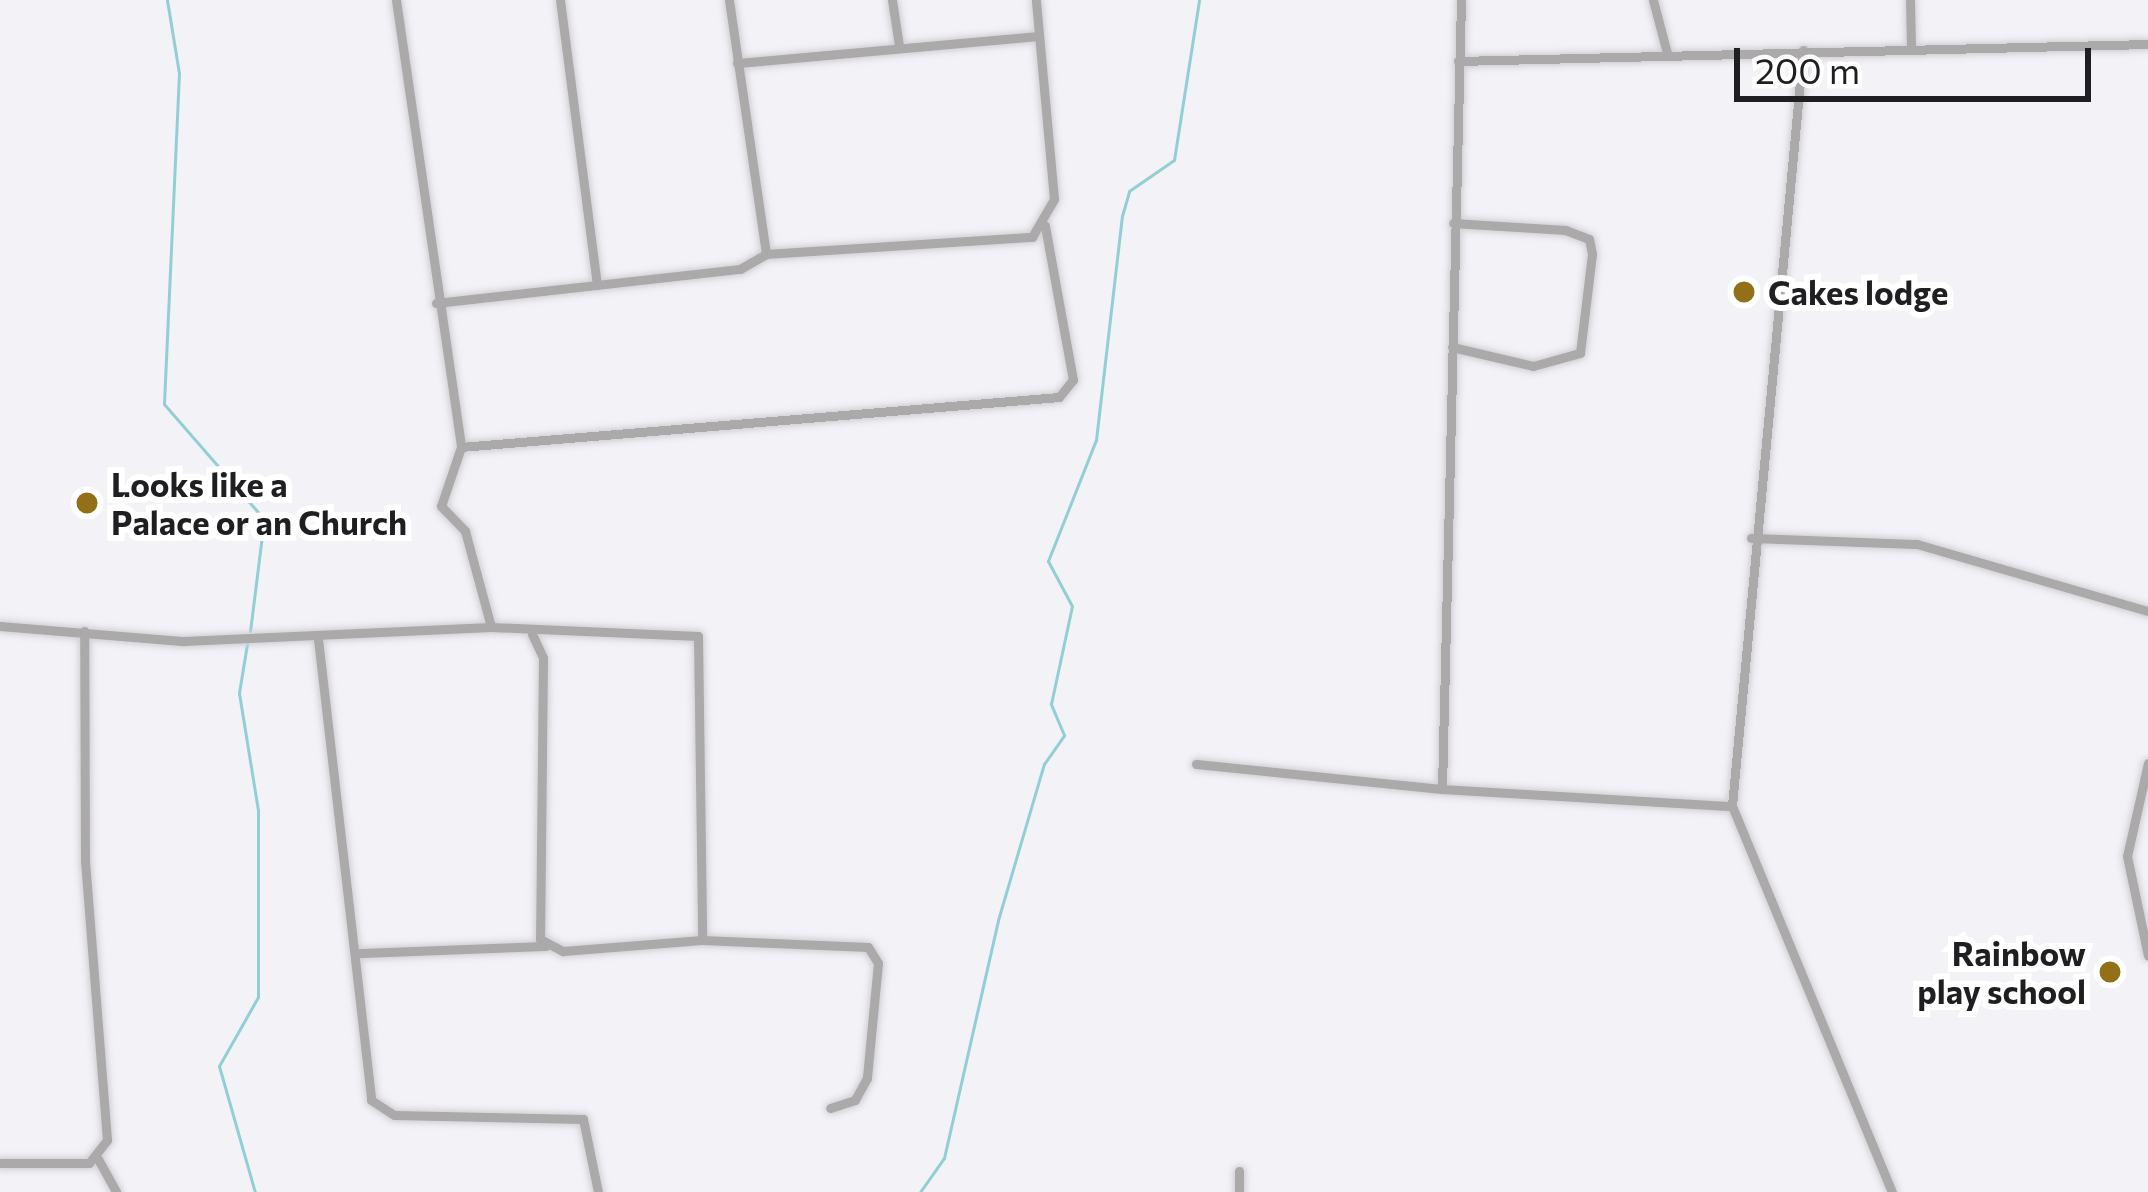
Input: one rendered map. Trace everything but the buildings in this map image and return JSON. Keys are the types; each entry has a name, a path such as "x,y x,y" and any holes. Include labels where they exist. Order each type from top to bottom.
{"street":[{"path":"396,0 460,447 439,498 465,531 491,627"},
{"path":"560,0 597,283"},
{"path":"729,0 766,254"},
{"path":"892,0 898,46"},
{"path":"460,447 1059,397 1073,380 1045,226 1054,199 1036,0"},
{"path":"1442,789 1461,0"},
{"path":"1653,0 1655,40 1672,55"},
{"path":"1910,0 1911,48"},
{"path":"737,63 1037,36"},
{"path":"1458,61 2148,44"},
{"path":"1803,50 1751,538 1732,806 1892,1192"},
{"path":"1451,347 1533,366 1580,353 1592,254 1589,239 1564,230 1453,224"},
{"path":"436,303 740,268 766,254 1003,246 1045,226"},
{"path":"1751,538 1917,544 2148,610"},
{"path":"0,626 318,639 491,627 532,634 679,627 703,644 702,940"},
{"path":"84,631 85,861 107,1129 98,1159 116,1192"},
{"path":"532,634 543,658 536,917 546,946"},
{"path":"318,639 360,953 367,1091 377,1108 583,1119 598,1192"},
{"path":"2148,763 2128,868 2148,956"},
{"path":"1196,764 1442,789 1732,806"},
{"path":"360,953 702,940 858,942 875,954 867,1078 855,1100 830,1108"},
{"path":"0,1163 98,1159"},
{"path":"1239,1171 1239,1192"}],"waterway":[{"path":"167,0 179,73 164,404 264,519 250,631"},
{"path":"920,1192 944,1158 998,920 1044,764 1064,735 1051,704 1072,606 1048,561 1096,440 1122,216 1129,191 1174,160 1199,0"},
{"path":"247,644 239,693 258,810 258,997 219,1066 255,1192"}],"place":[{"name":"Cakes lodge","path":"1744,292"},
{"name":"Looks like a Palace or an Church","path":"87,503"},
{"name":"Rainbow play school","path":"2110,972"}]}
